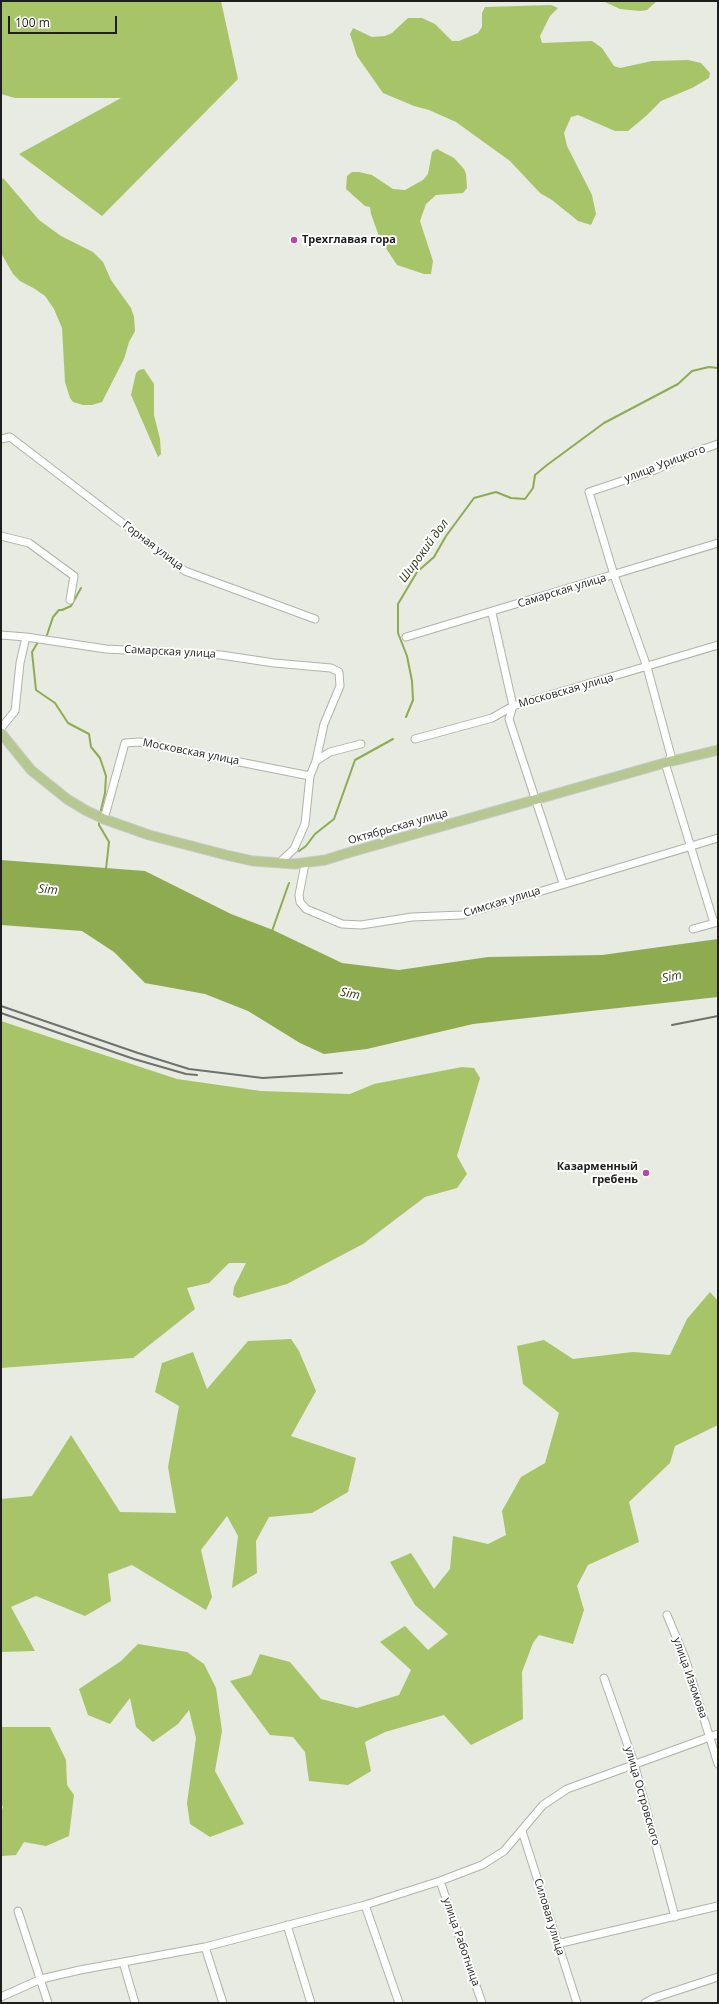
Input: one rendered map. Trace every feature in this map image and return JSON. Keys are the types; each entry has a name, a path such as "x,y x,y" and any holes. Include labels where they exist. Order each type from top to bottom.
{"main road":[{"name":"Октябрьская улица","path":"1,733 31,770 67,799 84,810 104,819 150,835 226,855 253,861 305,864 668,762 718,750"}],"street":[{"name":"Горная улица","path":"1,439 10,437 186,571 314,620"},
{"name":"улица Урицкого","path":"614,575 589,492 655,470 692,453 718,444"},
{"path":"1,536 29,543 74,576 70,600"},
{"name":"Самарская улица","path":"406,638 718,543"},
{"path":"614,575 647,667 671,756 666,766 716,923 693,929"},
{"path":"492,613 513,706 509,719 563,883"},
{"name":"Самарская улица","path":"1,635 26,637 106,649 221,655 274,663 331,668 339,672 340,686 324,724 316,761"},
{"path":"1,728 14,711 20,663 26,637"},
{"name":"Московская улица","path":"415,739 492,718 513,706 718,645"},
{"name":"Московская улица","path":"104,819 125,743 139,742 310,776"},
{"path":"280,862 294,849 305,824 310,776 316,761 330,752 361,744"},
{"name":"Симская улица","path":"305,864 299,895 300,902 306,909 342,924 361,925 412,917 462,915 563,883 718,838"},
{"name":"улица Изюмова","path":"667,1615 685,1658 718,1764"},
{"name":"улица Островского","path":"604,1678 634,1763 675,1917"},
{"path":"1,1997 41,1979 205,1947 365,1905 440,1881 482,1865 504,1851 522,1831 529,1820 554,1796 567,1789 634,1763 718,1734"},
{"name":"Силовая улица","path":"522,1831 577,2003"},
{"name":"улица Работница","path":"440,1881 482,2003"},
{"path":"365,1905 398,2003"},
{"path":"557,1944 718,1906"},
{"path":"18,1911 48,2003"},
{"path":"287,1925 311,2003"},
{"path":"205,1947 223,2003"},
{"path":"123,1962 136,2003"},
{"path":"645,2003 654,1998 718,1977"}],"shaded area":[{"path":"1,1 221,1 238,79 102,216 19,154 121,98 15,98 1,94"},
{"path":"603,1 657,1 647,10 640,11 620,9"},
{"path":"551,5 558,8 550,16 540,36 542,43 592,41 602,48 614,66 620,68 652,61 688,60 701,63 710,73 709,78 692,88 661,101 628,131 615,131 578,115 571,117 564,133 567,146 592,195 596,214 591,225 578,221 552,200 540,193 510,161 456,122 383,93 357,56 350,34 353,28 372,37 385,36 392,33 408,18 422,18 435,24 452,41 459,41 478,33 482,27 482,13 485,7"},
{"path":"437,149 454,158 464,169 467,188 463,193 436,195 426,204 420,221 433,261 431,274 424,274 397,265 380,239 370,207 365,206 346,189 347,176 352,172 372,175 393,189 405,190 423,180 428,174 432,152"},
{"path":"1,178 4,179 39,220 61,236 93,252 103,262 111,280 131,308 134,317 135,331 129,342 124,359 102,402 92,405 83,405 73,402 70,398 65,382 62,328 54,309 45,296 20,281 13,274 1,253"},
{"path":"144,369 154,384 154,415 160,439 161,454 158,457 131,395 136,373 139,370"},
{"path":"1,1021 177,1079 261,1091 350,1094 374,1084 462,1067 474,1068 480,1078 457,1156 467,1174 457,1188 425,1197 363,1244 287,1284 238,1298 233,1295 234,1287 246,1263 229,1263 209,1283 187,1288 195,1309 133,1358 1,1368"},
{"path":"710,1292 718,1301 718,1425 675,1446 670,1463 629,1502 639,1542 588,1565 577,1586 584,1610 573,1644 539,1635 533,1643 522,1672 523,1719 471,1745 444,1715 385,1732 365,1742 371,1771 348,1785 309,1781 305,1752 293,1737 270,1735 230,1681 251,1675 260,1654 290,1662 321,1699 357,1708 399,1695 411,1670 380,1642 405,1626 428,1650 448,1634 415,1605 390,1562 411,1553 434,1589 450,1569 453,1536 488,1544 506,1535 502,1511 521,1477 545,1463 559,1413 523,1384 517,1346 544,1340 573,1359 633,1352 670,1355 687,1319"},
{"path":"291,1339 299,1351 316,1391 291,1436 356,1458 348,1492 312,1513 269,1517 256,1541 257,1573 232,1588 238,1536 227,1516 201,1550 212,1597 206,1610 132,1565 108,1574 111,1601 85,1616 36,1596 11,1607 35,1651 1,1652 1,1499 32,1496 71,1435 120,1512 176,1513 168,1467 179,1406 155,1392 162,1363 193,1352 207,1389 248,1341"},
{"path":"138,1644 187,1652 204,1664 216,1688 222,1731 215,1771 244,1824 210,1837 190,1824 187,1803 196,1738 189,1710 178,1724 153,1742 136,1727 130,1698 110,1724 88,1715 79,1689 121,1661"},
{"path":"1,1727 50,1727 66,1760 67,1785 74,1795 69,1836 46,1846 24,1842 16,1855 2,1856 1,1812 3,1807 1,1803"}],"water":[{"name":"Sim","path":"1,860 145,871 231,914 273,930 342,963 399,970 488,957 602,955 718,939 718,997 473,1024 367,1049 324,1054 300,1043 248,1011 205,994 145,983 114,952 82,931 1,925"}],"waterway":[{"name":"Широкий дол","path":"406,717 413,700 412,681 407,656 398,633 398,604 417,572 434,557 446,536 474,498 496,492 511,498 525,499 533,488 535,475 604,423 678,384 692,371 709,367 718,368"},
{"path":"46,638 53,617 59,610 71,606 81,588"},
{"path":"38,642 32,652 36,690 55,703 68,723 89,734 91,747 100,758 106,776 105,793 100,814"},
{"path":"299,851 306,846 315,834 334,819 355,760 393,739"},
{"path":"99,821 99,825 109,842 106,869"},
{"path":"272,931 289,883"}],"railway":[{"path":"1,1006 189,1069 263,1078 342,1073"},
{"path":"1,1013 134,1059 186,1074 197,1075"},
{"path":"672,1025 718,1016"}],"place":[{"name":"Трехглавая гора","path":"294,240"},
{"name":"Казарменный гребень","path":"646,1173"}]}
